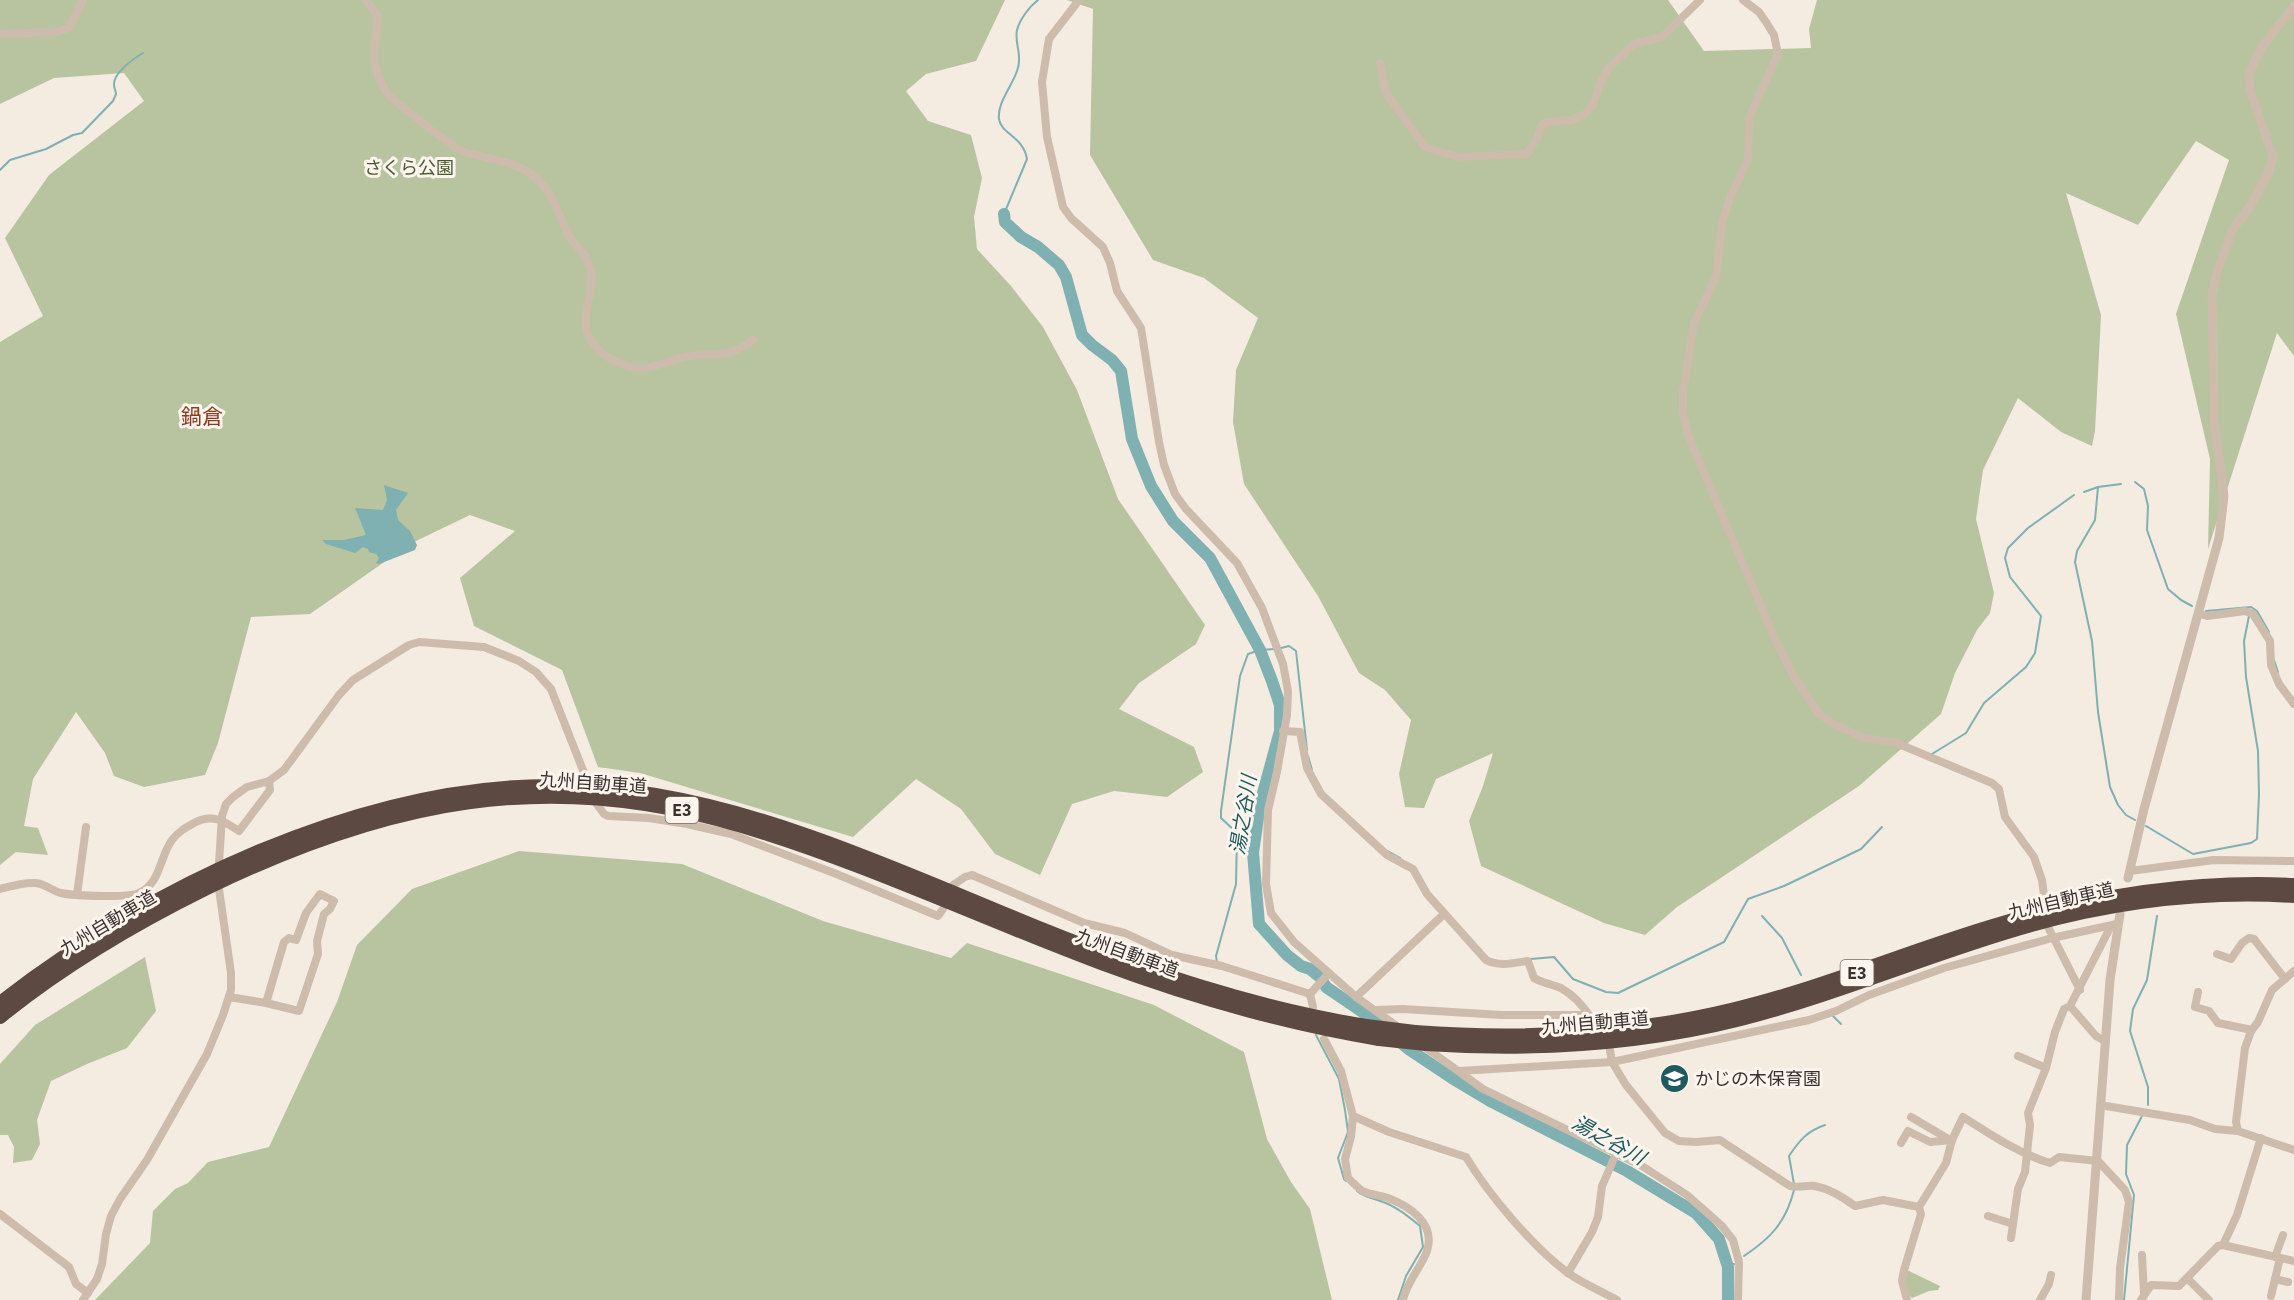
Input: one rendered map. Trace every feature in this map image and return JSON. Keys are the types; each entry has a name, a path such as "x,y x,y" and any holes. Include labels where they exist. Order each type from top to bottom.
{"highway":[{"name":"九州自動車道","path":"0,1003 57,963 138,912 236,863 307,833 385,807 435,796 494,789 598,787 657,795 743,815 817,839 1160,974 1281,1010 1366,1026 1415,1032 1514,1037 1580,1034 1654,1025 1705,1016 1780,997 1852,975 1963,935 2055,908 2149,891 2199,886 2294,885"},
{"name":"九州自動車道","path":"0,1017 63,971 143,921 240,872 310,842 406,812 489,798 572,796 658,806 739,825 841,859 1157,984 1280,1019 1379,1039 1426,1044 1514,1047 1581,1044 1647,1037 1740,1019 1794,1004 2005,933 2104,908 2209,895 2294,896"}],"street":[{"path":"0,34 65,30 69,28 83,0"},
{"path":"366,0 377,15 374,56 377,73 388,94 461,152 514,164 544,186 553,198 569,236 588,260 591,272 591,292 586,317 587,336 605,355 631,367 645,368 690,355 728,354 743,348 753,340"},
{"path":"1079,0 1049,39 1042,82 1047,137 1063,207 1071,218 1106,252 1117,291 1141,328 1159,442 1164,465 1175,494 1186,509 1232,556 1262,608 1280,652 1285,672 1287,700 1277,771 1268,810 1266,884 1271,913 1294,942 1328,974 1483,1089 1667,1181 1688,1195 1722,1226 1733,1240 1738,1256 1738,1300"},
{"path":"1380,63 1388,96 1425,147 1459,158 1527,154 1536,141 1542,125 1547,122 1572,120 1585,114 1592,106 1602,79 1609,68 1625,52 1634,44 1662,37 1700,0"},
{"path":"1743,0 1759,12 1766,22 1774,35 1778,54 1749,118 1748,160 1722,223 1716,277 1695,323 1683,391 1683,413 1688,435 1775,639 1793,675 1819,714 1832,723 1864,738 1894,742 1992,783 1999,789 2006,817 2034,857 2042,880 2044,903"},
{"path":"2294,6 2262,47 2249,72 2250,90 2273,157 2268,174 2249,208 2232,231 2212,295 2214,419 2224,496 2219,538 2144,809 2129,874 2214,860 2294,861"},
{"path":"2198,613 2207,616 2249,613 2270,641 2271,665 2278,684 2294,704"},
{"path":"219,863 223,810 233,796 247,787 269,781 284,770 352,680 409,645 419,642 484,647 519,661 536,672 551,689 586,778"},
{"path":"1283,731 1300,732 1306,768 1321,794 1388,855 1413,869 1427,894 1486,960 1506,965 1528,961 1534,978 1560,988 1578,1000 1594,1023"},
{"path":"0,889 38,883 60,893 76,895 136,894 147,889 155,881 167,847 179,832 206,818 222,819 239,831 270,790 269,781"},
{"path":"596,803 608,816 649,818 730,834 939,916 943,909"},
{"path":"76,895 86,826"},
{"path":"953,885 972,875 1084,923 1125,933 1172,955 1313,991"},
{"path":"0,1214 69,1267 76,1284 86,1297 102,1264 111,1216 147,1160 207,1054 229,997 231,973 219,889"},
{"path":"229,997 299,1011 318,954 317,941 324,914 334,901 320,894 306,913 296,940 289,938 284,942 266,1003"},
{"path":"1356,997 1444,914"},
{"path":"2011,1238 2018,1189 2025,1173 2030,1125 2028,1113 2046,1068 2064,1009 2070,1006 2120,914"},
{"path":"1459,1071 1612,1062 1809,1020 1836,1011 1869,995 1944,969 2052,938 2114,925"},
{"path":"2086,1300 2114,925"},
{"path":"2048,927 2079,990"},
{"path":"2217,954 2231,959 2242,943 2249,938 2254,939 2285,979"},
{"path":"2238,1131 2236,1122 2246,1048 2252,1030 2272,990 2294,971"},
{"path":"1313,1007 1313,991 1328,974"},
{"path":"2198,992 2195,1007 2209,1011 2218,1023 2252,1030"},
{"path":"2070,1006 2096,1036 2105,1041"},
{"path":"1377,1010 1402,1009 1501,1015 1589,1015"},
{"path":"1324,1039 1341,1071 1353,1116 1346,1159 1348,1178 1364,1192 1386,1197 1411,1209 1425,1223 1429,1243 1427,1252 1406,1287 1403,1300"},
{"path":"1610,1050 1612,1062 1626,1085 1665,1133 1679,1141 1720,1140 1790,1186 1800,1188 1814,1186 1839,1194 1855,1206 1883,1200 1919,1207"},
{"path":"2018,1056 2046,1068"},
{"path":"2100,1105 2172,1116 2206,1124 2216,1129 2238,1131 2294,1150"},
{"path":"1353,1116 1389,1132 1466,1157 1505,1210 1538,1246 1568,1273 1617,1300"},
{"path":"1911,1117 1952,1140"},
{"path":"1907,1300 1902,1281 1921,1214 1919,1207 1946,1163 1952,1140 1964,1117 2012,1148 2050,1163 2059,1157 2098,1161 2125,1190 2129,1202 2120,1268 2119,1300"},
{"path":"1901,1143 1908,1131 1930,1142 1952,1140"},
{"path":"2223,1245 2237,1215 2261,1138"},
{"path":"1568,1273 1592,1232 1598,1217 1602,1186 1616,1155"},
{"path":"1988,1216 2013,1224"},
{"path":"2271,1296 2283,1235"},
{"path":"2142,1297 2151,1286 2179,1286 2218,1246 2223,1245 2294,1262"},
{"path":"2142,1255 2142,1297"},
{"path":"2040,1300 2051,1275"},
{"path":"2187,1278 2210,1300"},
{"path":"2275,1279 2288,1282"}],"green space":[{"name":"さくら公園","path":"0,0 1005,0 976,61 926,74 906,91 928,121 971,135 982,178 974,217 977,249 1011,286 1043,327 1077,390 1118,499 1205,625 1196,644 1139,683 1119,709 1194,747 1203,772 1167,797 1114,791 1072,804 1040,875 995,854 961,809 916,779 853,837 640,773 598,767 562,670 474,626 460,578 515,531 470,515 410,544 310,614 251,617 218,743 205,775 144,787 114,776 105,753 76,712 33,779 24,826 38,828 48,855 16,852 0,865 0,342 43,316 5,238 49,175 144,101 124,73 54,78 0,104"},
{"path":"1067,0 1668,0 1704,51 1811,48 1809,29 1817,0 2294,0 2294,356 2277,333 2208,549 2210,459 2176,314 2229,160 2196,141 2138,225 2066,193 2101,315 2095,431 2092,446 2061,432 2018,398 1983,470 1976,519 1994,593 1990,613 1977,630 1955,673 1941,714 1859,786 1677,907 1645,935 1604,923 1481,866 1469,821 1493,753 1436,779 1424,808 1405,807 1399,774 1411,720 1385,690 1359,673 1318,596 1244,484 1233,422 1236,370 1258,318 1204,278 1153,260 1090,155 1093,9"},
{"path":"519,851 682,864 823,921 951,958 967,943 1154,1005 1244,1052 1267,1139 1291,1182 1310,1209 1332,1300 95,1300 150,1243 153,1211 175,1189 188,1183 208,1162 269,1147 337,1002 357,945 412,889"},
{"path":"145,957 156,1011 127,1048 51,1081 37,1120 40,1144 32,1160 13,1163 14,1147 8,1135 0,1135 0,1064 35,1025"},
{"path":"1907,1270 1940,1286 1938,1290 1912,1298 1906,1289"}],"water":[{"path":"384,485 408,493 396,510 398,520 410,531 417,545 415,550 379,564 376,563 379,558 368,549 363,547 355,553 326,544 322,540 344,540 366,535 355,508 383,510 387,500"}],"waterway":[{"path":"1004,214 1027,159 1021,145 1001,124 999,113 1002,101 1019,65 1016,35 1018,26 1031,6 1038,0"},
{"path":"0,170 10,160 46,149 73,135 82,133 113,101 116,94 115,80 120,71 143,53"},
{"name":"湯之谷川","path":"1004,214 1005,222 1021,237 1038,247 1059,265 1066,277 1082,335 1112,360 1121,371 1132,439 1151,486 1173,521 1210,558 1260,650 1272,681 1280,705 1280,731 1260,804 1253,853 1259,924 1287,955 1320,977 1326,987 1367,1015 1410,1050 1452,1078 1492,1102 1627,1171 1696,1213 1719,1239 1728,1267 1728,1300"},
{"path":"2135,482 2144,489 2148,506 2147,530 2168,589 2192,606"},
{"path":"2084,492 2098,487 2121,484"},
{"path":"2098,487 2095,520 2077,551 2075,562 2092,641 2098,712 2110,787 2118,805 2126,815 2135,820"},
{"path":"1932,754 1966,733 1984,703 2026,667 2035,653 2041,616 2010,577 2005,558 2008,548 2028,528 2074,495"},
{"path":"2206,611 2251,607 2257,611 2269,632"},
{"path":"2146,826 2193,854 2251,843 2257,839 2258,751 2246,677 2244,641 2249,616"},
{"path":"1281,648 1289,646 1296,651 1307,750"},
{"path":"1217,962 1216,956 1236,884 1237,833 1221,818 1221,811 1240,676 1248,654 1275,649"},
{"path":"2274,660 2278,672"},
{"path":"1308,756 1312,770"},
{"path":"1531,959 1554,957 1573,979 1606,992 1618,993 1724,942 1748,899 1784,886 1861,849 1882,827"},
{"path":"1387,851 1400,858"},
{"path":"1762,916 1782,938 1801,975"},
{"path":"2148,1105 2148,1087 2130,1031 2133,1009 2147,980 2157,916"},
{"path":"1833,1016 1841,1024"},
{"path":"1316,1035 1339,1079 1348,1132 1338,1158 1346,1181"},
{"path":"2124,1300 2134,1195 2126,1174 2127,1145 2143,1114"},
{"path":"1794,1184 1789,1156 1804,1137 1825,1125"},
{"path":"1744,1256 1770,1236 1787,1211 1794,1190"},
{"path":"1357,1191 1366,1197 1393,1207 1420,1226 1423,1247 1406,1276 1398,1300"},
{"name":"湯之谷川","path":"1728,1267 1734,1264"}],"place":[{"name":"かじの木保育園","path":"1674,1079"}],"district":[{"name":"鍋倉","path":"202,417"}]}
